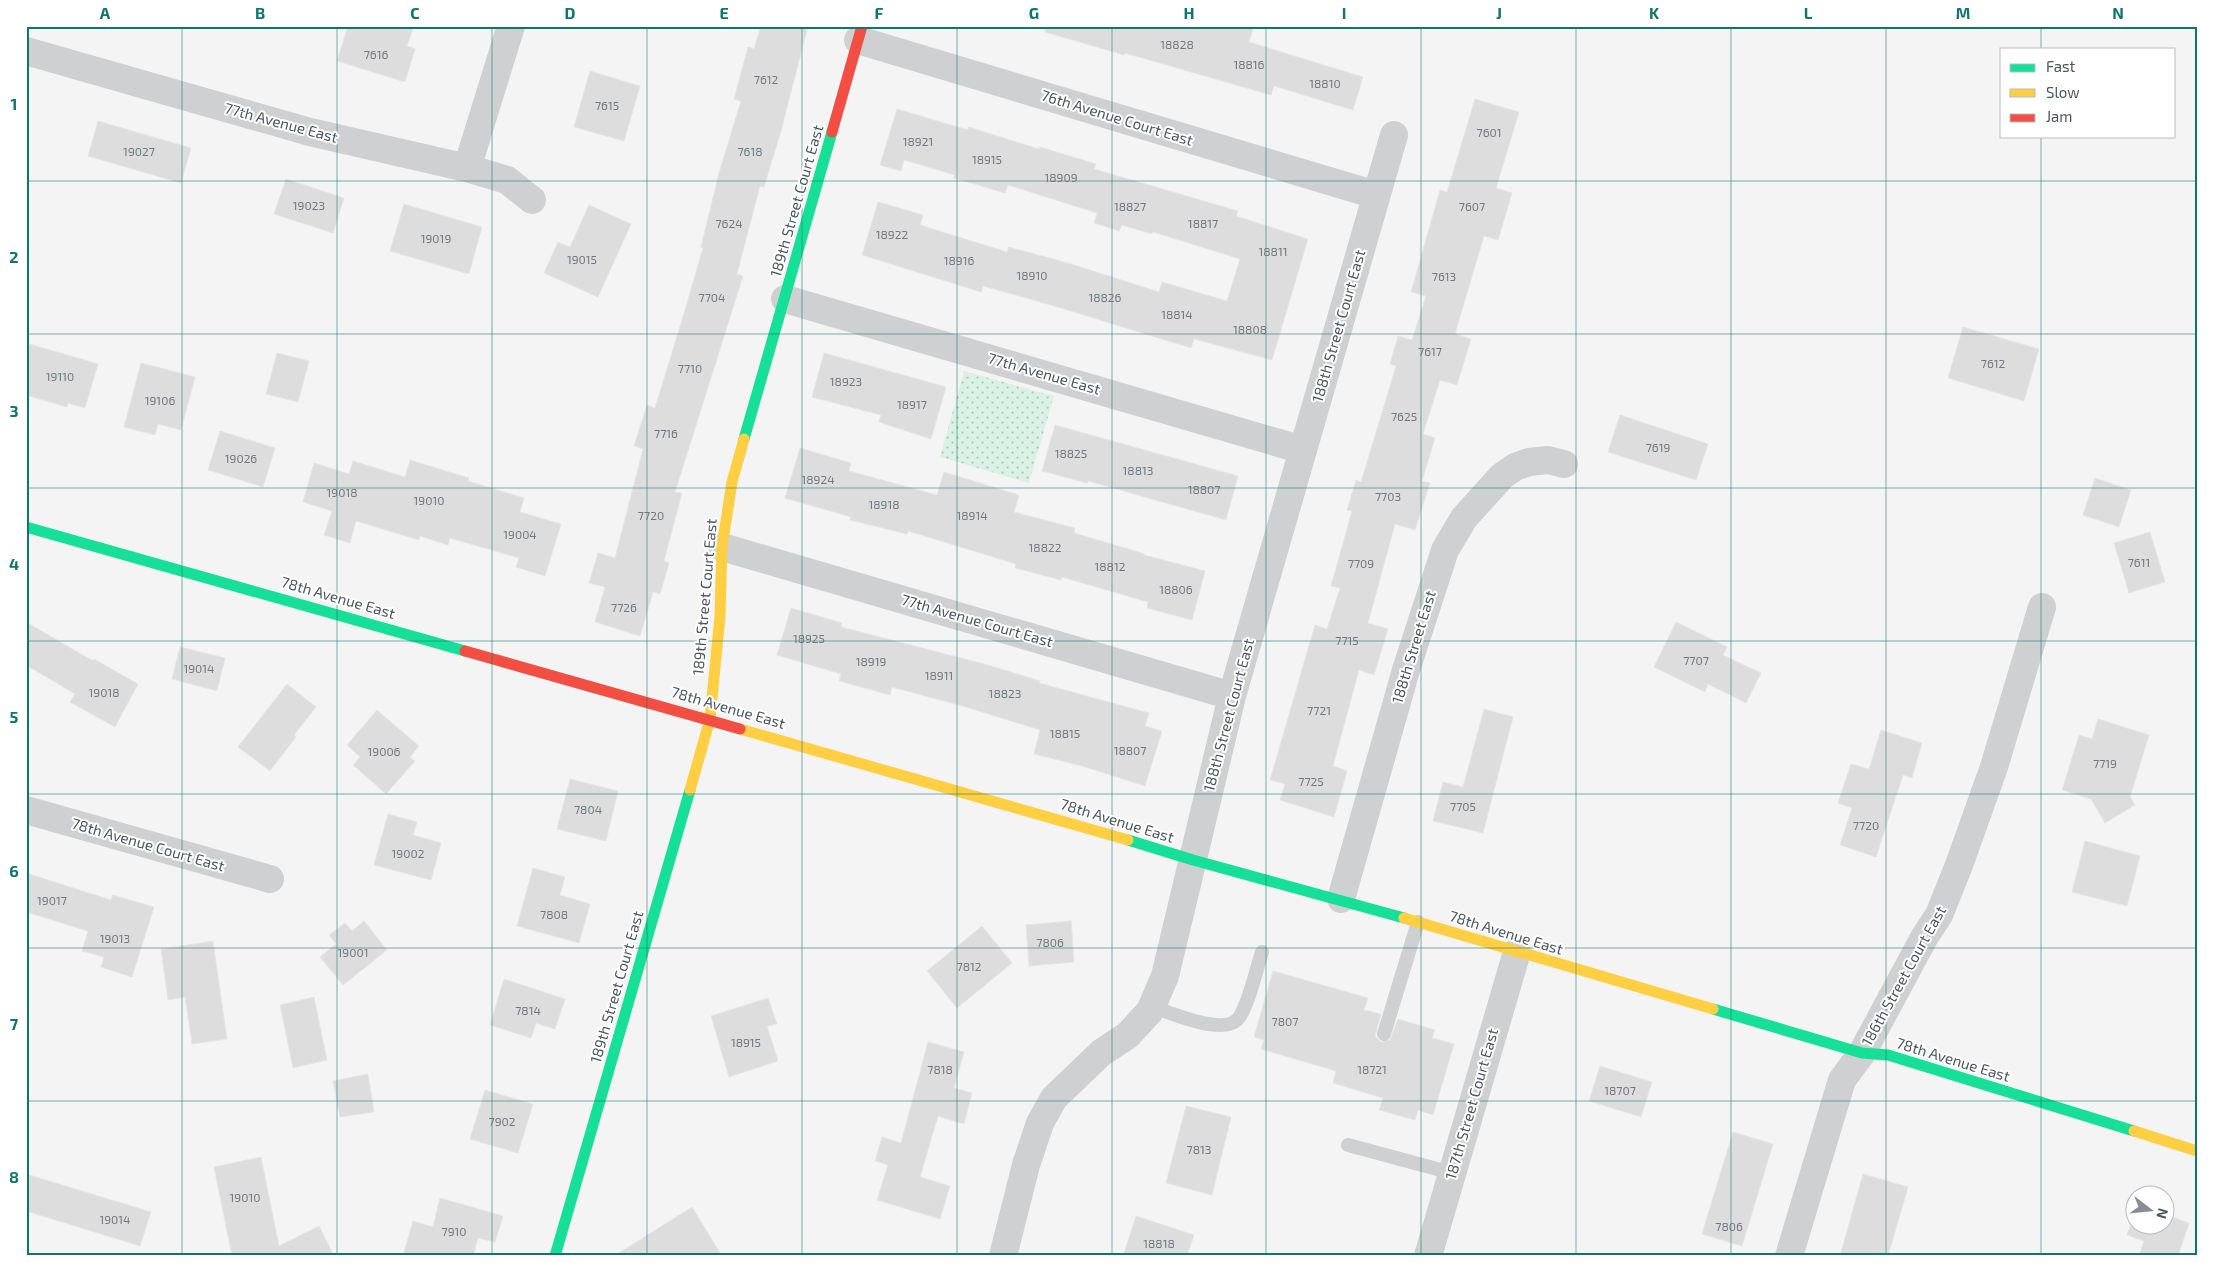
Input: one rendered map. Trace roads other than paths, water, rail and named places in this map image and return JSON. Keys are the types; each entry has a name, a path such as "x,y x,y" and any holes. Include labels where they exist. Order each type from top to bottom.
{"street":[{"path":"467,168 511,26"},
{"name":"76th Avenue Court East","path":"860,33 1376,195"},
{"name":"189th Street Court East","path":"555,1256 710,719 720,616 722,547 732,482 860,33"},
{"name":"77th Avenue East","path":"26,51 310,132 467,168 507,180 532,200"},
{"name":"188th Street Court East","path":"1003,1256 1026,1165 1040,1122 1054,1098 1101,1053 1128,1035 1152,1007 1165,976 1232,696 1394,135"},
{"name":"77th Avenue East","path":"785,299 1303,450"},
{"name":"188th Street East","path":"1342,899 1406,670 1445,550 1464,518 1502,476 1515,467 1529,462 1548,460 1564,464"},
{"name":"78th Avenue East","path":"26,527 1051,816 1193,860 1342,899 1862,1053 1888,1055 2197,1151"},
{"name":"77th Avenue Court East","path":"722,547 1232,696"},
{"name":"186th Street Court East","path":"1789,1256 1842,1080 1862,1053 1925,936 1939,916 1994,767 2042,607"},
{"name":"78th Avenue Court East","path":"26,810 270,879"},
{"name":"187th Street Court East","path":"1428,1256 1517,952"}],"lane":[{"path":"1384,1034 1418,922"},
{"path":"1152,1007 1216,1026 1232,1024 1244,1009 1262,952"},
{"path":"1348,1145 1452,1174"}]}
